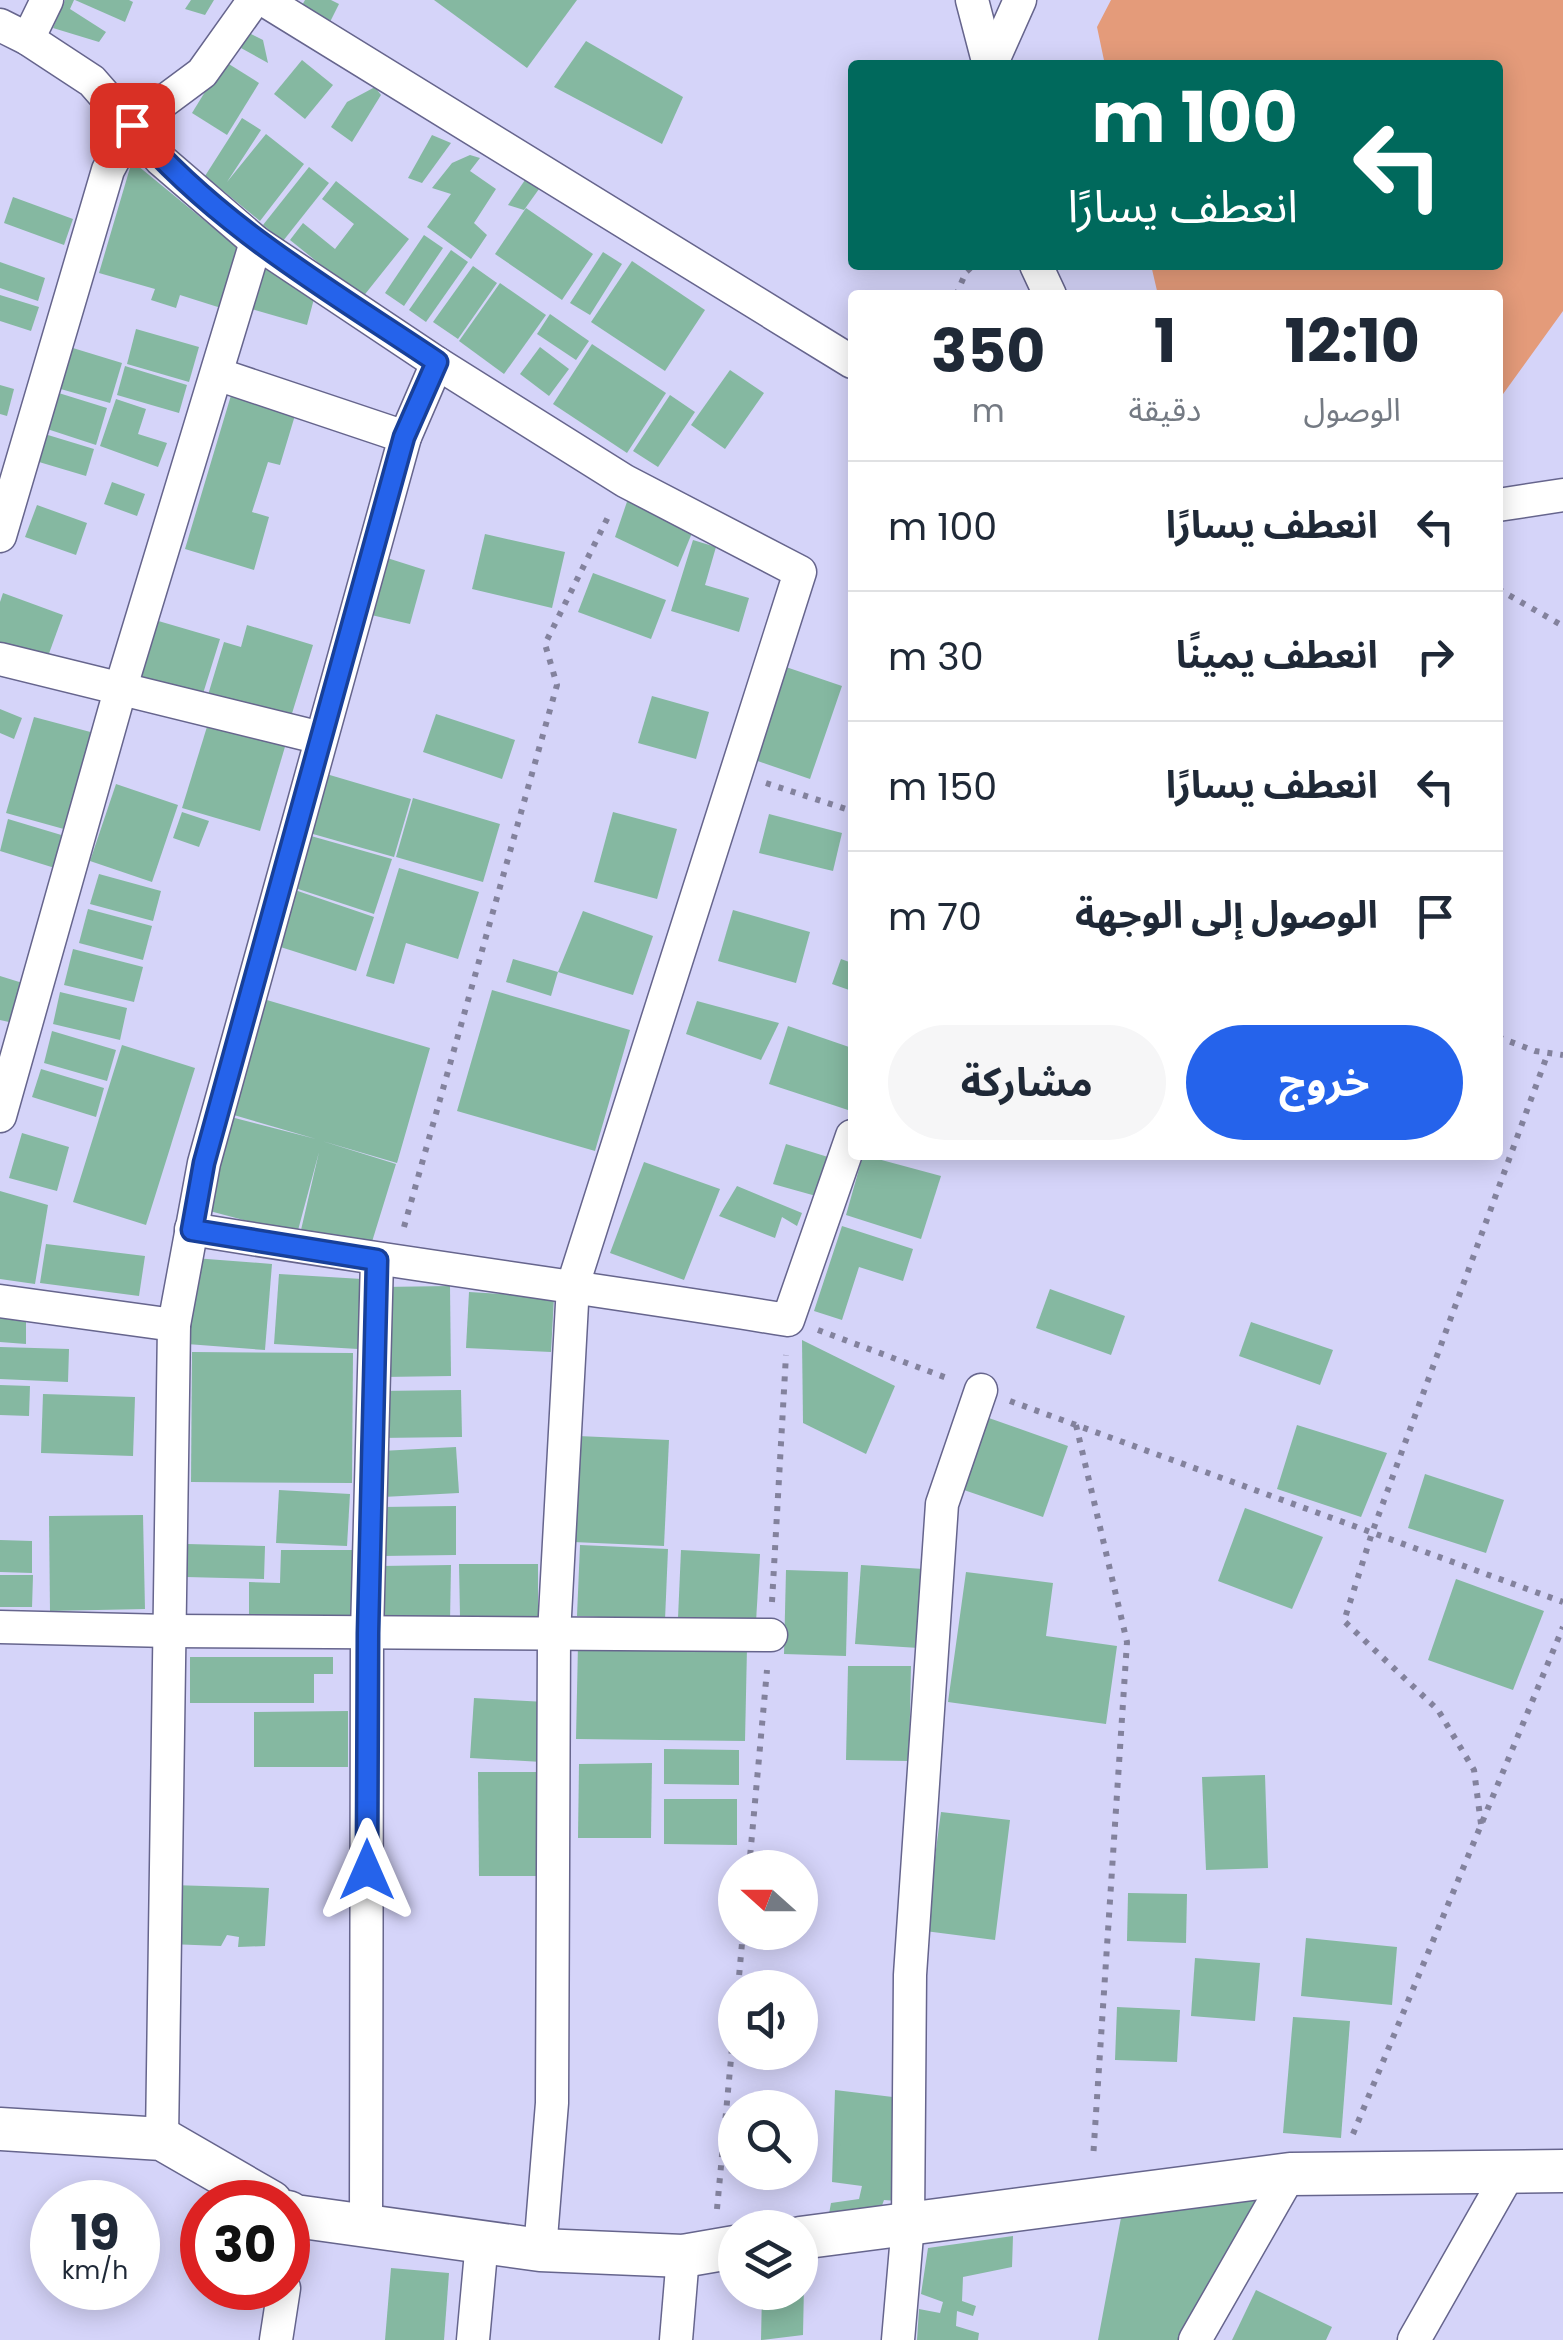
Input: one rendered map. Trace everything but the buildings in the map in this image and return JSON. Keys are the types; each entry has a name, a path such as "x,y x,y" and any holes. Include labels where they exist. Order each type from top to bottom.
{"street":[{"path":"46,0 14,32 92,82 161,160 256,242 625,481 800,572 573,1285 554,1634 552,2103 540,2250"},
{"path":"0,536 108,170 132,125 202,74 254,0"},
{"path":"264,0 848,360"},
{"path":"972,0 989,60"},
{"path":"992,60 1020,0"},
{"path":"0,1116 121,687 256,242"},
{"path":"162,2139 174,1325 204,1163 404,437 437,362"},
{"path":"217,374 404,437"},
{"path":"1503,503 1563,495"},
{"path":"0,660 321,738"},
{"path":"192,1230 788,1320 848,1148"},
{"path":"366,2226 368,1633 386,1261"},
{"path":"0,1301 174,1325"},
{"path":"898,2340 908,2224 910,1975 942,1504 981,1390"},
{"path":"0,1627 169,1632 770,1635"},
{"path":"0,2128 162,2139 232,2180"},
{"path":"1414,2340 1510,2171"},
{"path":"818,2236 1290,2174 1563,2171"},
{"path":"1195,2340 1290,2174"},
{"path":"310,2215 540,2250 710,2251 676,2340"},
{"path":"473,2340 482,2241"},
{"path":"276,2340 281,2310"}],"path":[{"path":"386,1261 557,685 545,644 625,481"},
{"path":"1503,593 1563,626"},
{"path":"736,773 848,810"},
{"path":"1503,1038 1563,1055"},
{"path":"1481,1824 1474,1770 1438,1710 1344,1621 1372,1533 1548,1052"},
{"path":"751,1850 770,1635 788,1320 1563,1602"},
{"path":"1076,1425 1127,1642 1090,2200"},
{"path":"1337,2173 1563,1627"},
{"path":"710,2251 729,2070"}],"shaded area":[{"path":"1111,0 1563,0 1563,311 1503,394 1503,290 1157,290 1152,270 1503,270 1503,60 1104,60 1097,27"}],"route":[{"path":"132,125 161,160 256,242 437,362 404,437 204,1163 192,1230 377,1260 367,1870"}]}
